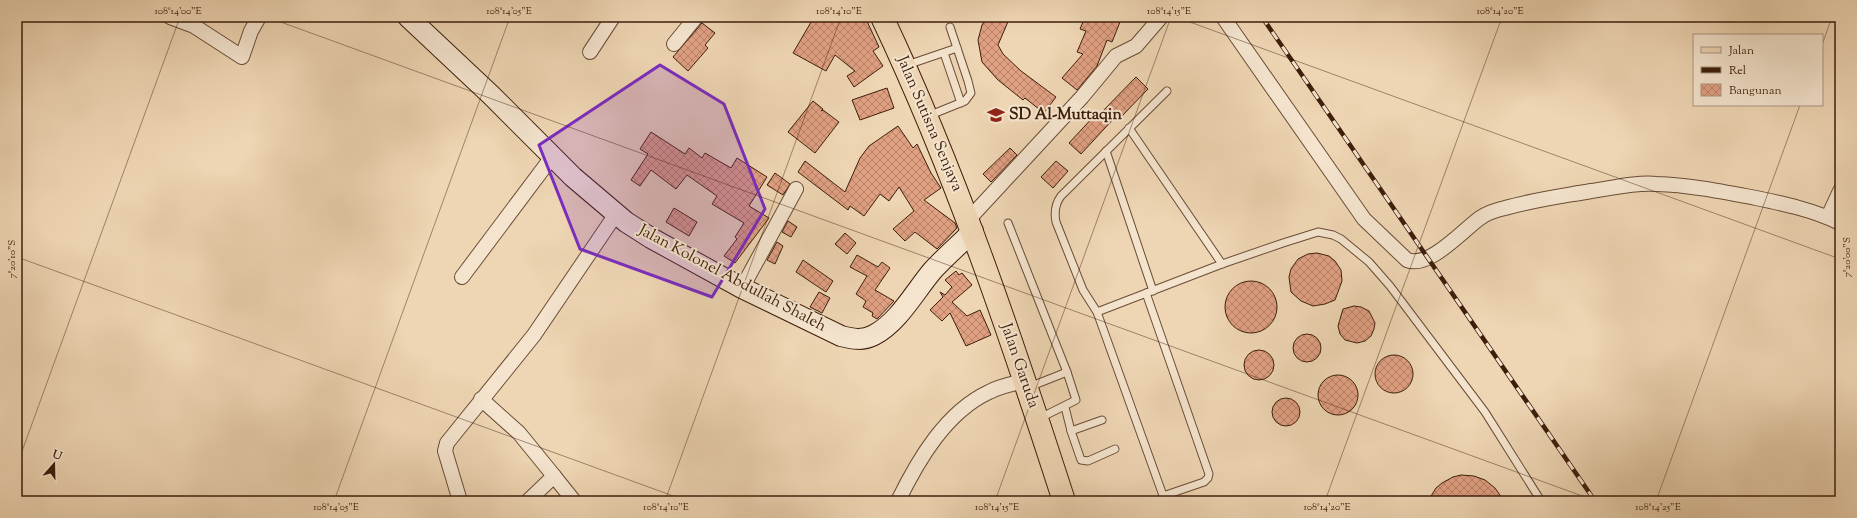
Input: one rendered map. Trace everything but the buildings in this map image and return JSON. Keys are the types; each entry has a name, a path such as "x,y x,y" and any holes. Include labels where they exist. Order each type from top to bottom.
{"main road":[{"name":"Jalan Kolonel Abdullah Shaleh","path":"408,17 492,95 552,157 586,189 616,214 650,238 742,288 841,336 856,339 867,338 876,334 891,322 971,226"},
{"name":"Jalan Sutisna Senjaya","path":"882,17 905,66 971,226"},
{"name":"Jalan Garuda","path":"971,226 1038,419 1064,501"}],"street":[{"path":"170,17 194,26 242,57 251,31 259,17"},
{"path":"590,52 613,17"},
{"path":"674,44 696,17"},
{"path":"971,226 1116,56 1122,52 1134,48 1161,17"},
{"path":"1223,17 1364,219 1410,262 1420,261 1444,248 1481,217 1492,212 1550,198 1629,184 1663,184 1734,194 1795,206 1834,220 1840,191"},
{"path":"462,277 552,157"},
{"path":"742,288 796,189"},
{"path":"460,501 445,449 448,443 481,399 518,356 547,317 616,214"},
{"path":"898,501 927,452 951,420 987,392 1000,387 1026,385"},
{"path":"481,399 519,433 574,501"},
{"path":"528,501 554,476"}],"lane":[{"path":"926,116 961,103 969,98 971,91 950,27"},
{"path":"905,66 957,48"},
{"path":"944,53 961,103"},
{"path":"1106,151 1149,292 1209,474 1208,478 1204,482 1164,499 1097,312 1082,290 1056,222 1055,213 1056,205 1061,196 1106,151 1129,128 1166,91"},
{"path":"1129,128 1222,264"},
{"path":"1008,223 1067,372 1076,400 1065,407 1038,419"},
{"path":"1097,312 1222,264 1318,232 1330,233 1341,239 1377,270 1390,286 1485,412 1542,501"},
{"path":"1026,385 1067,372"},
{"path":"1065,407 1081,460 1084,461 1115,449"},
{"path":"1071,431 1102,420"}],"highlighted area":[{"path":"660,65 724,104 765,209 712,297 580,249 539,145"}],"railway":[{"path":"1262,17 1595,501"}],"place":[{"name":"SD Al-Muttaqin","path":"996,115"}]}
